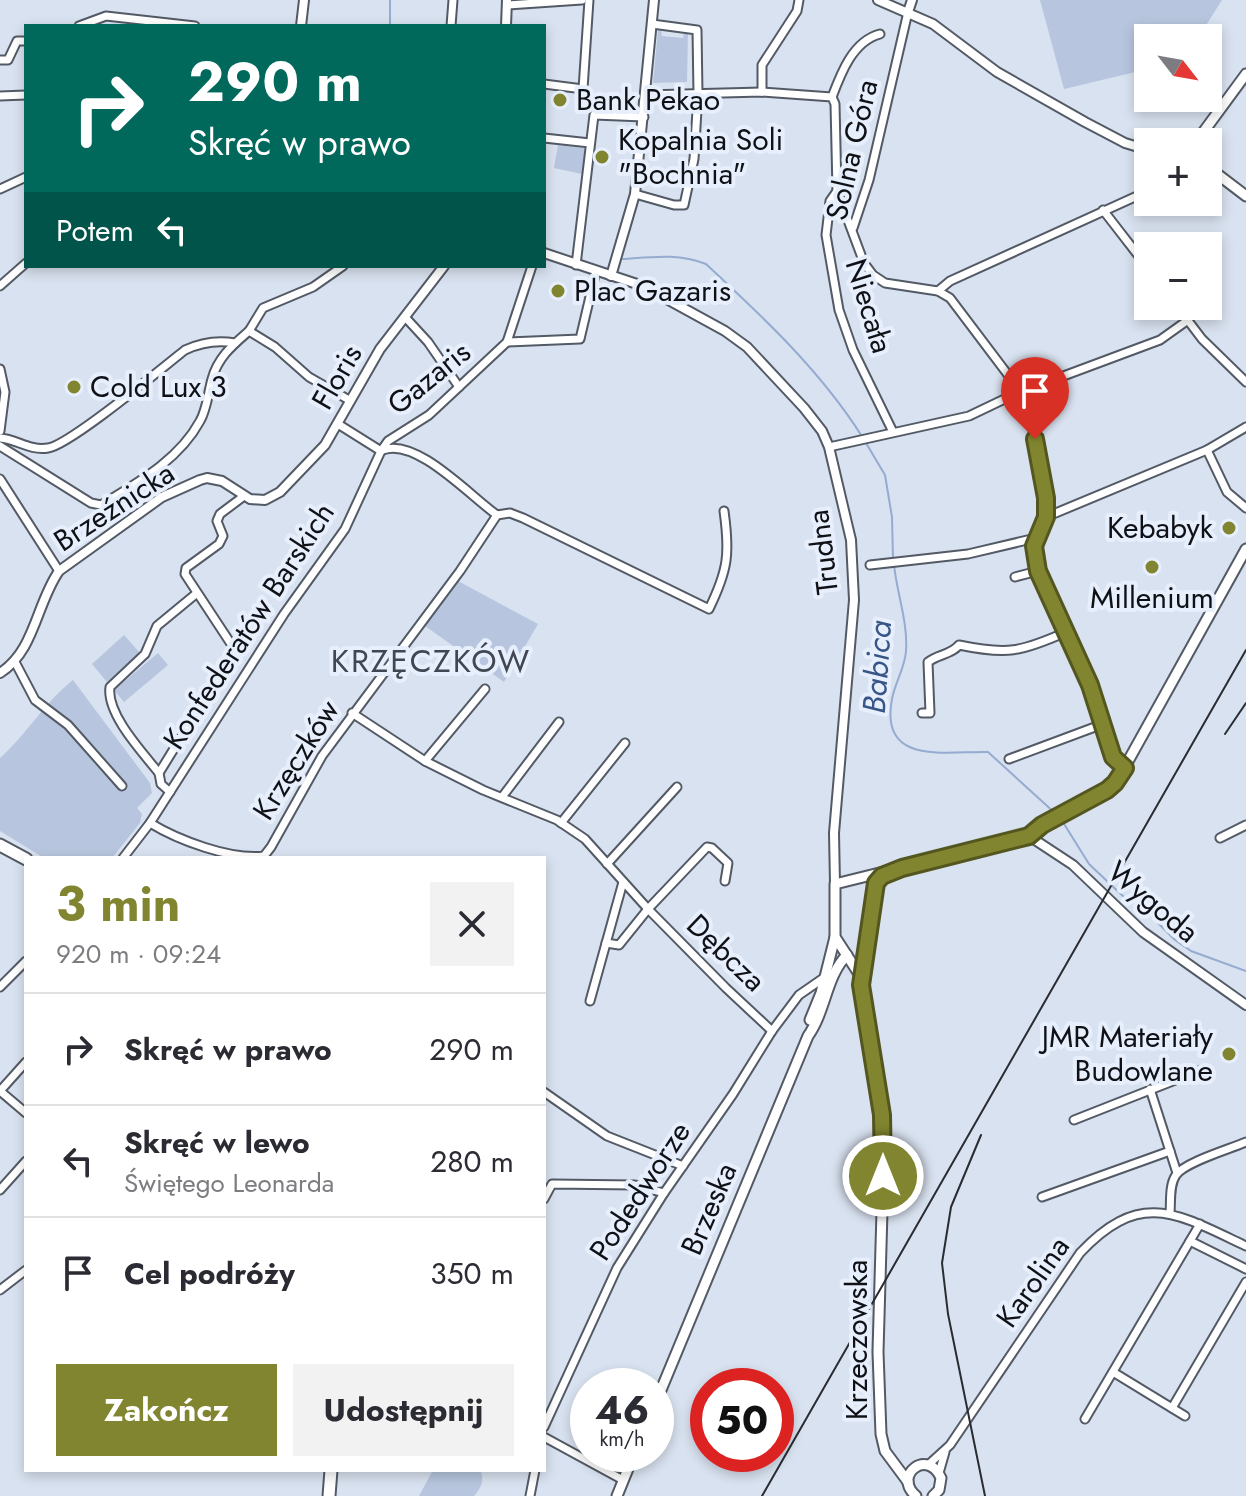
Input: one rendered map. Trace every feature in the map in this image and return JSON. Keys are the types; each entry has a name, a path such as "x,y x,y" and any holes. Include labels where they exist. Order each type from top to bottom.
{"main road":[{"path":"1207,128 1245,79"},
{"path":"1222,178 1246,196"},
{"path":"835,884 872,879 902,868 1029,836 1107,790 1125,768 1246,549"},
{"path":"0,845 24,858"},
{"name":"Krzeczowska","path":"872,879 861,977 882,1115 878,1352 881,1434 885,1451 914,1495"},
{"name":"Trudna","path":"835,884 835,937"},
{"name":"Krzeczowska","path":"835,937 861,977"},
{"name":"Brzeska","path":"825,992 825,977 835,937"},
{"path":"847,955 865,946"},
{"name":"Brzeska","path":"670,1368 835,968 847,955"},
{"path":"892,1462 914,1468 928,1465 939,1473 941,1486 933,1496"},
{"path":"908,1482 914,1468"},
{"path":"329,1496 331,1472"},
{"path":"617,1496 626,1472"}],"street":[{"path":"301,24 304,0"},
{"path":"451,24 453,0"},
{"path":"506,24 507,2 582,0"},
{"path":"546,84 583,89 589,0"},
{"path":"611,276 635,194 654,0"},
{"path":"762,92 762,65 797,11 799,0"},
{"path":"878,0 940,28 997,72 1134,146"},
{"path":"908,12 912,0"},
{"name":"Solna Góra","path":"908,12 869,180 853,228 864,263 876,278 895,286 938,291"},
{"path":"84,24 106,16 177,24"},
{"path":"635,194 684,205 694,159 698,94 697,30 652,24"},
{"path":"645,95 762,92 828,96 855,52 869,37 880,34"},
{"path":"0,60 8,60 17,41 24,41"},
{"path":"0,96 24,95"},
{"name":"Niecała","path":"828,96 835,104 837,191 853,228"},
{"path":"576,265 594,115 644,117"},
{"path":"546,138 590,143"},
{"path":"0,189 24,178"},
{"name":"Niecała","path":"837,191 830,201 826,235 839,310 853,350 893,432"},
{"path":"1125,768 1113,757 1090,685 1038,571 1036,538 1046,517 1046,498 1030,415 1021,392 950,298 938,291 950,281 1134,197"},
{"path":"1103,210 1134,250"},
{"name":"Trudna","path":"546,254 656,292 733,336 804,408 822,431 829,447 855,568 834,833 835,884"},
{"path":"0,286 24,265"},
{"path":"0,446 91,503 101,505 167,462 191,434 201,420 219,362 249,331 263,308 313,287 340,268"},
{"name":"Floris","path":"261,500 273,497 292,481 325,445 380,349 442,268"},
{"path":"531,268 507,342 580,339 596,271"},
{"path":"405,317 428,342 459,387"},
{"path":"829,447 969,416 1021,392 1160,340 1188,320 1202,339 1246,382"},
{"path":"249,331 275,347 309,377 349,400"},
{"name":"Gazaris","path":"381,451 388,441 429,415 507,342"},
{"path":"0,369 5,392 0,435 33,449 61,445 185,350 196,345 235,343"},
{"path":"338,424 381,451 390,447 405,448 421,455 497,515 510,513 523,518 709,609 720,586 729,548 724,511"},
{"path":"1046,517 1207,450 1246,427"},
{"path":"1207,450 1227,492 1246,508"},
{"name":"Konfederatów Barskich","path":"125,856 150,823 284,614 345,529 381,451"},
{"name":"Brzeźnicka","path":"0,673 15,662 26,645 48,587 59,571 162,497 200,480 214,478 244,496 261,500"},
{"path":"0,479 59,571"},
{"path":"159,773 234,654 235,650 185,574 186,568 219,544 223,536 217,521 220,514 244,496"},
{"name":"Krzęczków","path":"264,856 322,756 460,571 497,515"},
{"path":"870,565 968,554 1036,538"},
{"path":"1015,577 1038,571"},
{"path":"170,792 161,784 159,773 119,720 109,693 110,687 145,654 157,626 197,593"},
{"path":"922,713 930,713 928,662 936,656 954,652 959,645 1001,653 1026,650 1066,632"},
{"path":"15,662 35,700 68,725 122,786"},
{"path":"425,761 485,689"},
{"name":"Dębcza","path":"352,713 425,761 561,823 585,839 648,909 772,1031"},
{"path":"502,797 559,722"},
{"path":"1009,759 1103,724"},
{"path":"561,823 625,743"},
{"path":"607,864 677,787"},
{"name":"Krzęczków","path":"150,823 176,839 250,856"},
{"path":"1220,838 1246,825"},
{"name":"Wygoda","path":"1029,836 1073,865 1143,932 1246,1005"},
{"path":"648,909 707,847 728,863 725,881"},
{"path":"590,1001 623,882"},
{"name":"Dębcza","path":"606,943 619,945 648,909"},
{"path":"0,987 24,963"},
{"name":"Podedworze","path":"546,1423 617,1268 772,1031 799,995 825,977"},
{"path":"799,995 825,992"},
{"path":"24,1064 0,1091 24,1111"},
{"path":"1074,1120 1201,1070"},
{"path":"1150,1089 1177,1173 1172,1187 1170,1213"},
{"path":"546,1093 607,1136 683,1166"},
{"path":"1177,1173 1246,1142"},
{"path":"1042,1197 1170,1151"},
{"path":"0,1190 24,1163"},
{"path":"546,1195 552,1184 635,1185 664,1193"},
{"name":"Karolina","path":"939,1473 945,1452 1080,1253 1096,1236 1135,1214 1170,1213 1246,1246"},
{"path":"1085,1419 1200,1224"},
{"path":"1190,1241 1246,1269"},
{"path":"0,1290 24,1272"},
{"path":"1172,1408 1246,1282"},
{"path":"1113,1372 1185,1416"},
{"path":"546,1438 623,1480"},
{"name":"Karolina","path":"928,1465 945,1452"},
{"path":"530,1496 535,1472"}],"shaded area":[{"path":"1040,0 1222,0 1207,24 1134,24 1134,72 1064,89"},
{"path":"658,30 662,36 683,38 684,33 688,33 687,82 653,83"},
{"path":"558,145 586,151 582,174 554,168"},
{"path":"458,581 538,624 504,682 425,626"},
{"path":"124,635 140,653 107,682 92,664"},
{"path":"158,653 168,665 124,702 114,690"},
{"path":"73,680 150,783 152,793 137,808 142,814 140,823 114,856 41,856 0,831 0,758"},
{"path":"432,1472 481,1472 482,1484 474,1496 419,1496"}],"waterway":[{"name":"Babica","path":"390,0 390,24"},
{"name":"Babica","path":"623,259 675,257 706,264 810,367 863,438"},
{"name":"Babica","path":"866,443 885,475 892,517 893,559"},
{"name":"Babica","path":"894,565 906,640 904,663 892,699 891,720 896,735 906,745 919,750 988,752 1056,814"},
{"name":"Babica","path":"1061,819 1089,864 1125,898 1139,904 1175,940 1191,951 1246,971"}],"railway":[{"path":"762,1496 1246,650"},
{"path":"1225,734 1246,703"},
{"path":"981,1135 951,1207 942,1263 948,1314 985,1496"}],"place":[{"name":"Bank Pekao","path":"560,100"},
{"name":"Kopalnia Soli \"Bochnia\"","path":"602,157"},
{"name":"Plac Gazaris","path":"558,291"},
{"name":"Cold Lux 3","path":"74,387"},
{"name":"Kebabyk","path":"1229,528"},
{"name":"Millenium","path":"1152,567"},
{"name":"JMR Materiały Budowlane","path":"1229,1054"}],"district":[{"name":"KRZĘCZKÓW","path":"431,661"}],"route":[{"path":"883,1176 882,1115 861,985 876,883 882,876 902,868 1029,836 1042,825 1107,790 1125,768 1113,757 1090,685 1038,571 1034,546 1046,517 1046,498 1035,439"}]}
